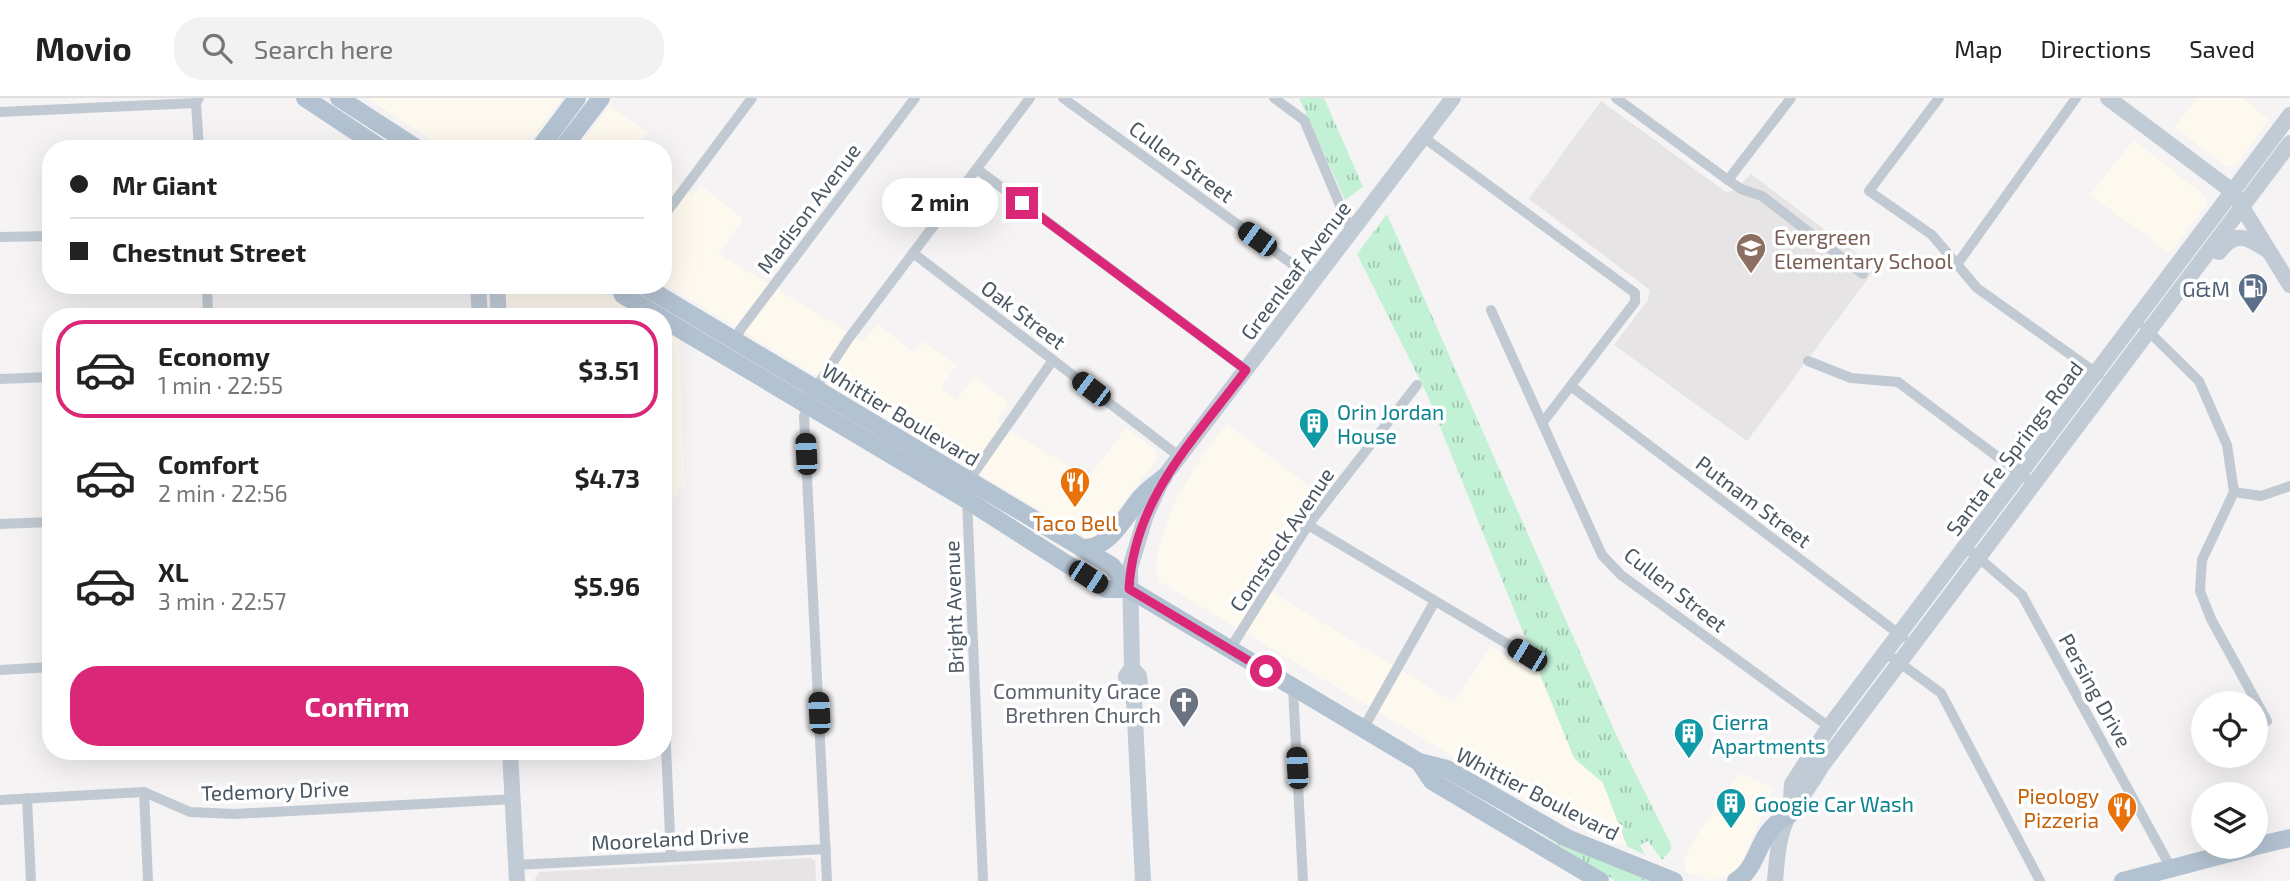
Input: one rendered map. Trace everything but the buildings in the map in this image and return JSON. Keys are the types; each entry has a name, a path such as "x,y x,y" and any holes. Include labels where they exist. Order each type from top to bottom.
{"main road":[{"path":"305,98 368,140"},
{"path":"339,98 404,140"},
{"path":"546,140 577,98"},
{"path":"569,140 601,98"},
{"name":"Greenleaf Avenue","path":"1143,881 1134,699 1141,693 1140,681 1132,668 1129,589 1135,548 1163,478 1452,98"},
{"path":"2108,98 2232,191 2290,285"},
{"name":"Santa Fe Springs Road","path":"1790,814 1792,784 1829,727 2290,115"},
{"name":"Santa Fe Springs Road","path":"1775,881 1781,833 1790,814 1806,795 1842,738 2150,333 2290,143"},
{"path":"2182,289 2195,283 2226,243 2236,236 2246,236 2272,254"},
{"name":"Whittier Boulevard","path":"623,294 645,308"},
{"name":"Whittier Boulevard","path":"657,294 735,342 812,398 1107,589 1129,589"},
{"name":"Whittier Boulevard","path":"672,323 967,480 1112,566 1129,589 1419,762 1447,769 1567,838 1674,881"},
{"path":"1082,548 1097,547 1106,541 1143,493 1163,478"},
{"path":"511,760 517,873"},
{"name":"Whittier Boulevard","path":"1419,762 1432,781 1600,881"},
{"path":"1736,881 1751,864 1773,823 1790,814"},
{"path":"2268,844 2290,838"},
{"path":"2123,881 2207,859"}],"street":[{"path":"672,205 752,98"},
{"name":"Madison Avenue","path":"735,342 740,330 915,98"},
{"path":"828,881 804,416 812,398 913,253 1030,98"},
{"name":"Cullen Street","path":"1063,98 1313,279"},
{"path":"1274,98 1304,120 1351,230"},
{"path":"1616,98 1741,189 1762,196 1863,274"},
{"path":"1728,180 1791,98"},
{"path":"1939,98 1869,191 1932,235 1977,288 2110,384"},
{"path":"1958,263 2076,98"},
{"path":"0,112 197,100 199,140"},
{"path":"1423,137 1635,293 1635,302 1543,422"},
{"path":"977,169 1246,370"},
{"path":"0,237 42,236"},
{"name":"Oak Street","path":"913,253 1180,457"},
{"name":"Cullen Street","path":"1491,310 1602,555 1621,575 1842,738"},
{"path":"2137,320 2199,381 2227,445 2234,492 2202,560 2200,591 2211,619 2251,691"},
{"path":"967,480 1053,360"},
{"path":"1808,361 1852,378 1898,382 2035,485"},
{"path":"0,380 42,378"},
{"name":"Comstock Avenue","path":"1230,649 1308,525 1417,385"},
{"name":"Putnam Street","path":"1572,387 1913,645"},
{"name":"Bright Avenue","path":"967,480 983,881"},
{"path":"2234,492 2260,496 2290,486"},
{"path":"0,524 42,522"},
{"path":"1308,525 1527,655"},
{"name":"Persing Drive","path":"1966,547 2022,595 2171,868"},
{"path":"1363,729 1435,600"},
{"path":"1886,653 1941,694 2040,881"},
{"path":"0,670 42,668"},
{"path":"1293,688 1303,881"},
{"path":"667,760 671,857"},
{"path":"144,792 148,881"},
{"name":"Tedemory Drive","path":"0,800 144,792 190,812 202,813 513,799"},
{"path":"27,798 31,881"},
{"name":"Mooreland Drive","path":"517,873 671,857 826,849"}],"shaded area":[{"path":"367,98 562,98 531,140 431,140"},
{"path":"2197,98 2242,98 2269,119 2237,165 2226,166 2175,127"},
{"name":"Evergreen Elementary School","path":"1601,101 1726,192 1735,190 1751,174 1876,268 1747,441 1614,345 1648,300 1650,290 1529,199"},
{"path":"610,105 647,132 641,140 584,140"},
{"path":"2133,140 2206,196 2206,205 2170,253 2090,195"},
{"path":"672,181 692,196 701,186 743,219 719,254 863,341 877,324 914,352 922,341 957,365 940,388 957,400 974,377 1009,402 996,422 1088,478 1126,428 1155,449 1157,459 1096,537 1090,539 672,288"},
{"path":"505,294 606,294 629,308 506,308"},
{"path":"672,334 679,338 685,488 679,488 680,495 672,497"},
{"path":"1227,424 1318,493 1260,585 1454,702 1490,646 1521,665 1530,653 1574,758 1603,782 1627,846 1553,816 1160,582 1155,570 1157,554 1174,503 1204,453"},
{"path":"1740,773 1774,788 1741,864 1731,874 1718,879 1709,880 1686,872 1683,860 1702,827"},
{"path":"811,858 815,861 816,881 534,881 539,872"}],"green space":[{"path":"1299,98 1324,98 1363,187 1345,200"},
{"path":"1387,214 1619,741 1671,844 1671,850 1662,860 1648,841 1640,845 1645,855 1627,846 1603,783 1574,758 1426,392 1357,254"},
{"path":"1543,835 1649,881 1615,881"}],"place":[{"name":"Evergreen Elementary School","path":"1751,275"},
{"name":"G&M","path":"2253,315"},
{"name":"Orin Jordan House","path":"1314,450"},
{"name":"Taco Bell","path":"1075,509"},
{"name":"Community Grace Brethren Church","path":"1184,729"},
{"name":"Cierra Apartments","path":"1689,760"},
{"name":"Googie Car Wash","path":"1731,830"},
{"name":"Pieology Pizzeria","path":"2122,834"}],"route":[{"path":"1022,203 1246,370 1163,478 1135,548 1129,589 1266,671"}]}
